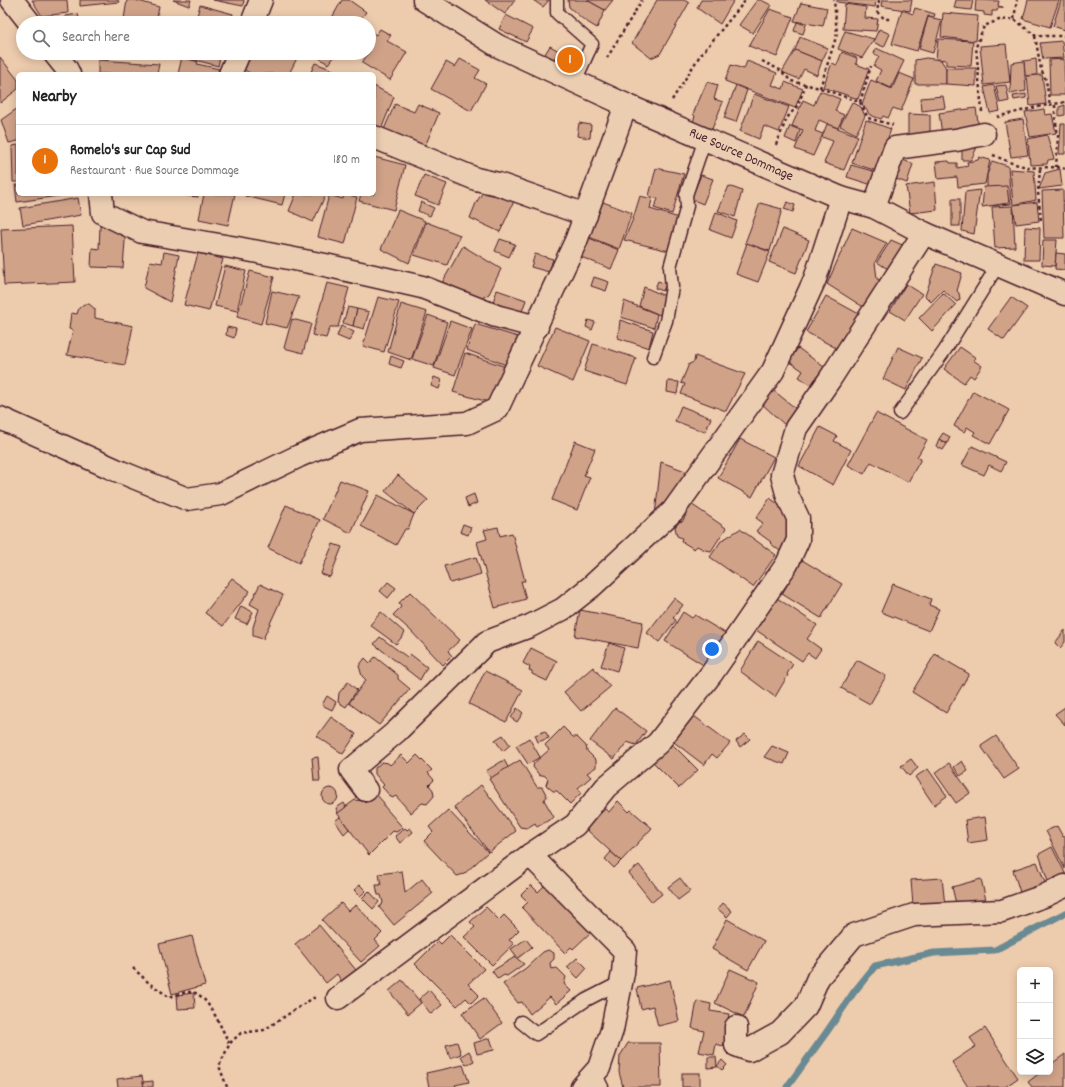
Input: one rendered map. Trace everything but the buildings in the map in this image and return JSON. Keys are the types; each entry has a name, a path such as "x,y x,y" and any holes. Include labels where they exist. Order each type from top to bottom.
{"street":[{"path":"12,0 25,16"},
{"path":"255,16 261,0"},
{"name":"Rue Source Dommage","path":"424,0 498,46 626,105 841,198 874,207 924,233 1065,294"},
{"path":"60,60 68,72"},
{"path":"231,72 236,60"},
{"path":"0,418 116,470 187,499 221,494 299,456 360,430 467,423 497,409 576,241 626,105"},
{"path":"874,207 895,148 956,140 984,127"},
{"path":"376,139 476,179 498,184 586,215"},
{"path":"101,196 103,213 142,232 244,249 422,286 496,316 536,328"},
{"path":"366,790 351,770 396,731 488,642 530,626 563,609 592,586 673,511 773,371 815,279 841,198"},
{"path":"338,998 530,855 575,825 606,787 658,743 712,673 787,564 798,540 798,518 788,497 782,476 796,428 830,379 924,233"},
{"path":"530,855 625,951 612,1030 593,1082"},
{"path":"736,1027 736,1046 749,1050 780,1033 806,1006 818,978 854,935 914,915 1002,911 1044,896 1065,886"}],"lane":[{"path":"557,0 557,13 592,44 582,84"},
{"path":"653,357 666,321 672,286 670,267 687,206 686,195 705,139"},
{"path":"900,414 945,350 998,265"},
{"path":"521,1022 536,1034 586,1000 621,982"}],"path":[{"path":"582,84 642,0"},
{"path":"820,88 837,34 834,0"},
{"path":"879,0 877,12 885,19 891,19"},
{"path":"1014,19 1017,0"},
{"path":"660,119 699,57 745,1"},
{"path":"1065,36 1035,35 1014,19 999,20 984,26 976,47 980,81 980,101 984,127 992,154 1013,164 1040,168 1056,167 1065,169"},
{"path":"1035,35 1041,69 1046,80 1050,106"},
{"path":"762,61 780,70 791,81 820,88 860,102"},
{"path":"871,66 860,102 868,118 892,124 905,147"},
{"path":"768,166 787,118 798,105 806,84"},
{"path":"984,127 1036,107 1056,105 1065,102"},
{"path":"1056,105 1058,136 1056,167"},
{"path":"1040,168 1038,192 1041,221"},
{"path":"133,968 149,983 169,997 192,992 200,995 216,1015 221,1029 230,1043"},
{"path":"227,1087 219,1066 230,1043 241,1033 264,1030 313,998 338,998"}],"waterway":[{"path":"787,1087 854,992 875,966 934,953 995,950 1065,913"}],"place":[{"name":"Romelo's sur Cap Sud","path":"570,60"}]}
